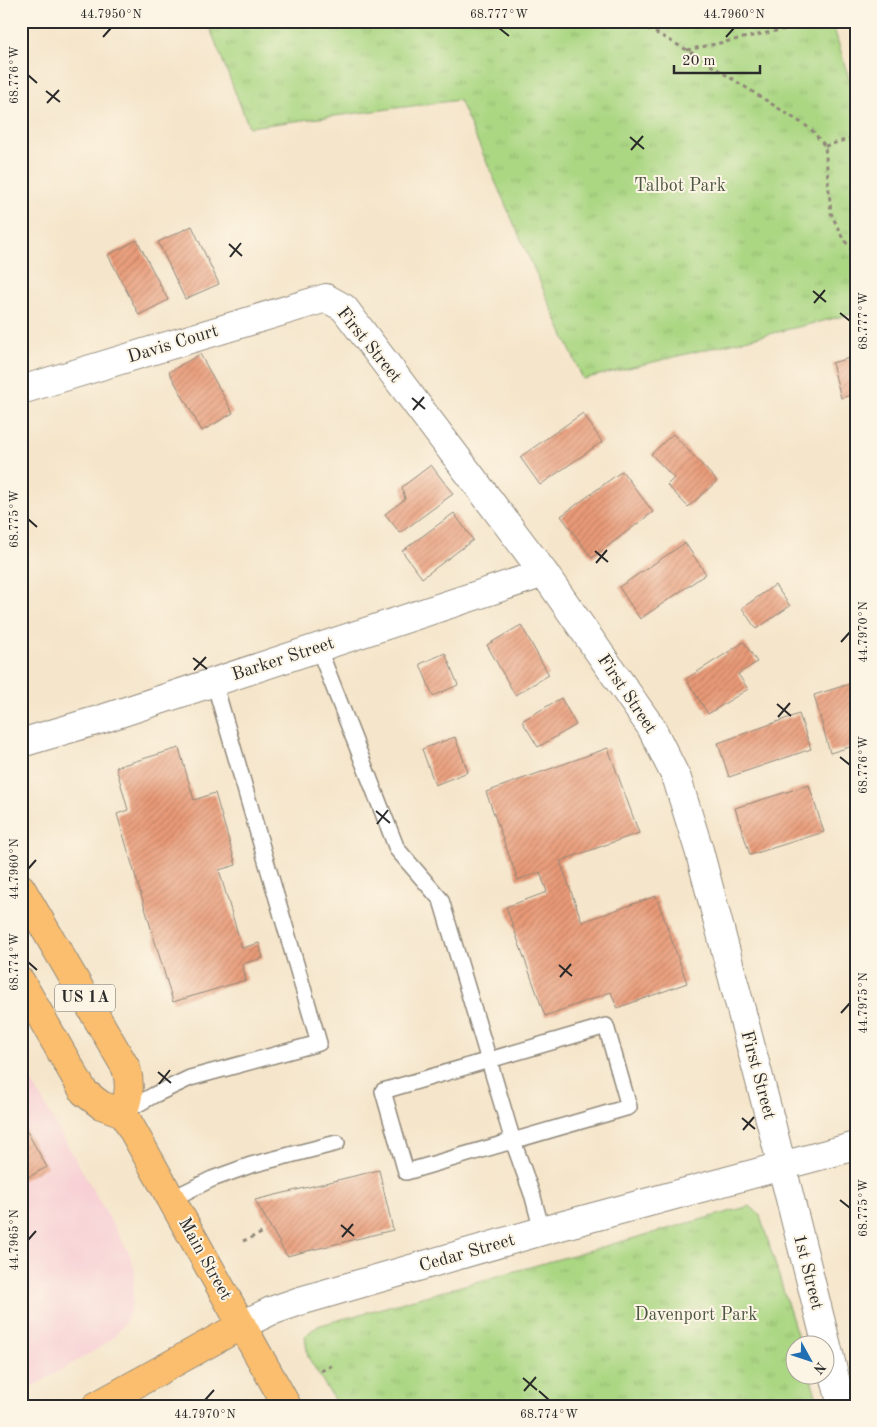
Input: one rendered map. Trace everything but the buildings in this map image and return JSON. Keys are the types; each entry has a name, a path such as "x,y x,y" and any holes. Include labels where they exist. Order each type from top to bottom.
{"main road":[{"name":"US 1A","path":"21,888 126,1068 130,1090 123,1113 101,1105 84,1092 21,982"},
{"name":"Main Street","path":"123,1113 287,1406"},
{"name":"Cedar Street","path":"96,1406 242,1325"}],"street":[{"name":"Davis Court","path":"21,390 326,298"},
{"name":"First Street","path":"326,298 344,308 544,573 651,727 676,780 699,850 771,1123 780,1167"},
{"name":"Barker Street","path":"21,743 102,719 544,573"},
{"name":"Cedar Street","path":"242,1325 256,1317 300,1301 542,1231 856,1146"},
{"name":"1st Street","path":"780,1167 846,1396"}],"lane":[{"path":"318,647 397,849 441,900 542,1231"},
{"path":"123,1113 154,1095 190,1078 318,1043 214,682"},
{"path":"606,1026 629,1107 406,1172 383,1091 489,1060 606,1026"},
{"path":"171,1199 212,1179 250,1165 337,1143"}],"path":[{"path":"634,21 687,50 812,129 825,146 831,213 843,239 856,254"},
{"path":"687,50 823,21"},
{"path":"825,146 856,137"},
{"path":"243,1241 262,1233"},
{"path":"321,1371 334,1364"}],"shaded area":[{"path":"21,1063 129,1253 135,1271 132,1305 126,1321 115,1336 99,1348 21,1393"}],"green space":[{"name":"Talbot Park","path":"207,21 832,21 856,103 856,313 583,379 459,100 249,127"},
{"name":"Davenport Park","path":"750,1206 760,1215 797,1334 784,1334 784,1384 813,1384 819,1406 338,1406 308,1357 305,1336 317,1326"}]}
